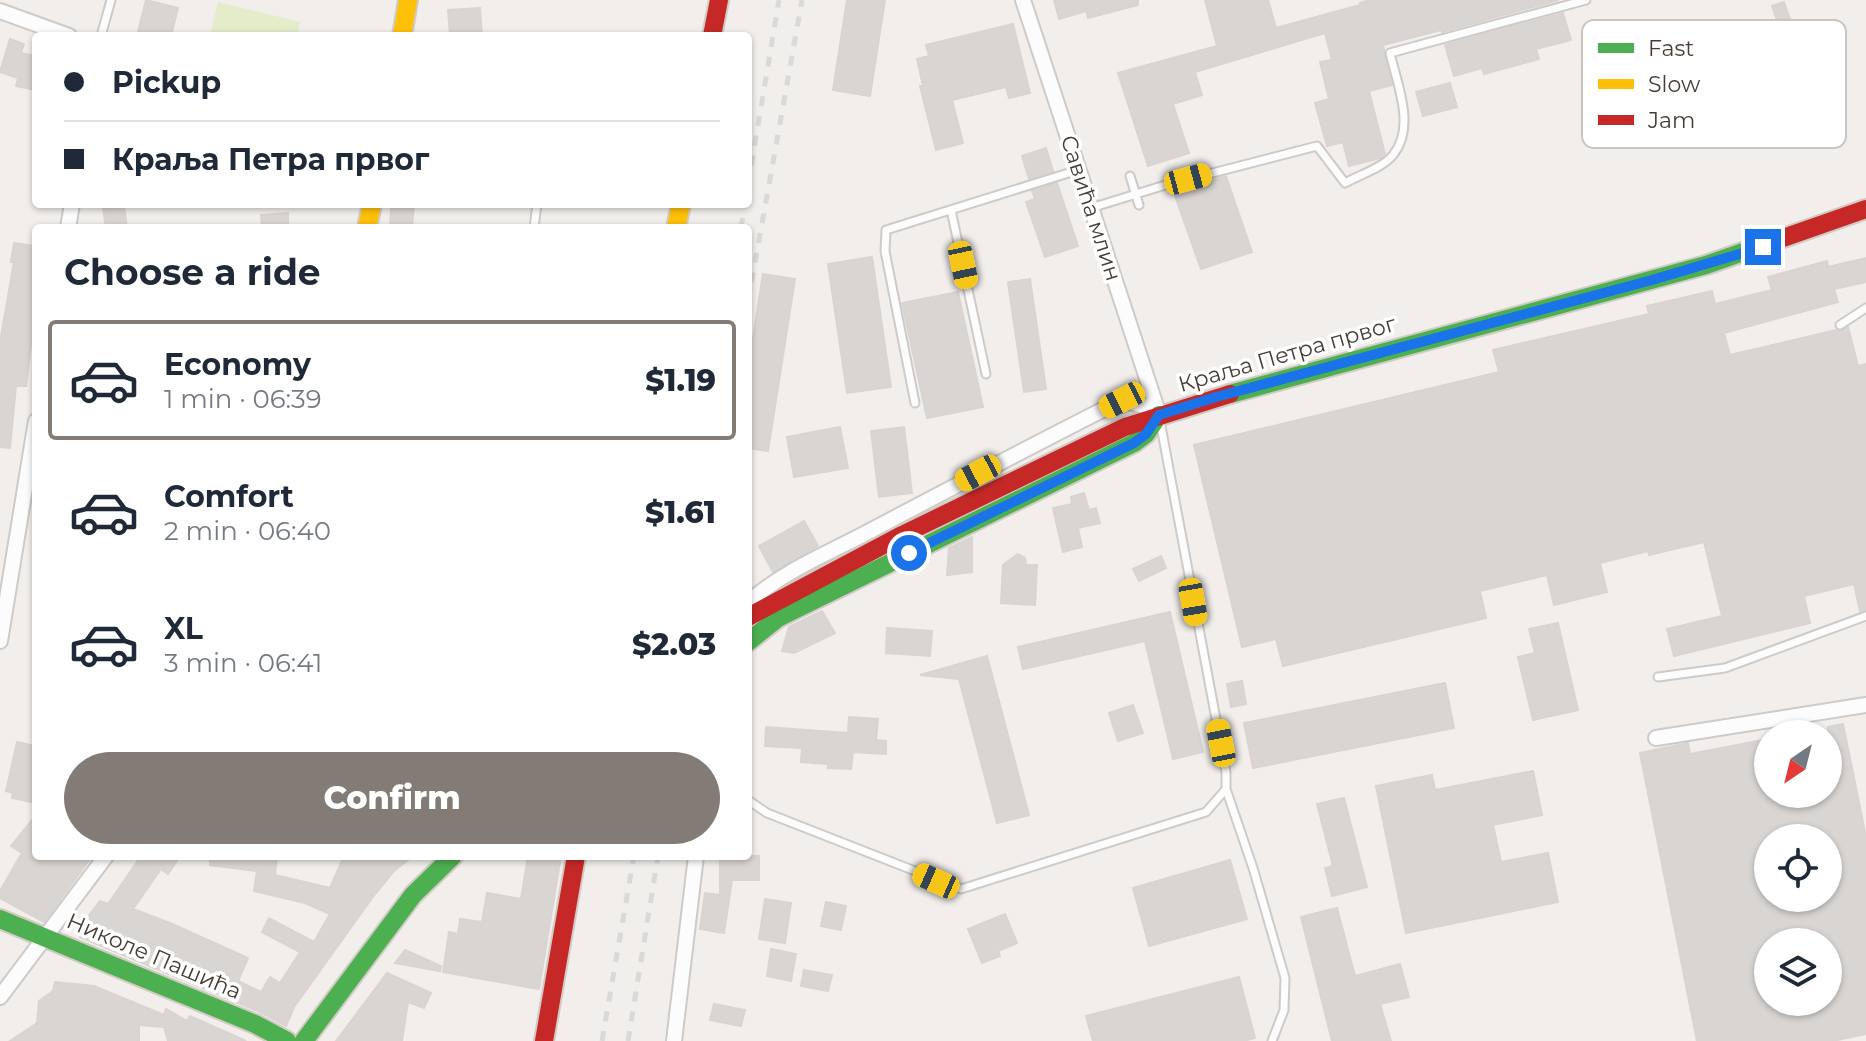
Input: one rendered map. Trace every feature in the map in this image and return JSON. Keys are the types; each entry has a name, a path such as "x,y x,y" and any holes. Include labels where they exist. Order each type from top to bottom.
{"main road":[{"path":"403,32 408,0"},
{"path":"713,32 719,0"},
{"name":"Краља Петра првог","path":"752,615 902,535 1125,427 1265,383 1693,269 1866,209"},
{"path":"752,639 778,618 1134,443 1146,434 1159,415"},
{"path":"304,1041 430,876 448,860"},
{"path":"544,1041 575,860"},
{"name":"Николе Пашића","path":"0,919 255,1024 287,1041"}],"street":[{"name":"Савића млин","path":"1023,0 1159,415"},
{"path":"0,11 58,32"},
{"path":"752,599 815,561 1122,400 1144,406 1159,415"},
{"path":"0,641 32,445"},
{"path":"1656,738 1866,705"},
{"path":"0,997 103,860"},
{"path":"674,1041 696,860"}],"lane":[{"path":"102,32 111,0"},
{"path":"1091,208 1317,146 1345,183 1392,157 1402,141 1405,120 1390,53 1586,0"},
{"path":"915,403 885,251 886,230 1078,170"},
{"path":"1130,176 1139,205"},
{"path":"951,210 986,374"},
{"path":"1840,325 1866,308"},
{"path":"1159,415 1226,772 1226,789 1285,978 1284,1010 1272,1041"},
{"path":"1658,677 1725,668 1866,616"},
{"path":"752,803 767,813 961,889 1206,812 1226,789"}],"green space":[{"path":"218,2 300,22 298,32 211,32"}],"building":[{"path":"146,0 178,8 172,32 138,32"},
{"path":"847,0 885,0 870,96 833,90"},
{"path":"1054,0 1138,0 1138,5 1088,18 1086,11 1059,19"},
{"path":"1205,0 1268,0 1276,28 1370,0 1559,0 1383,45 1392,85 1369,91 1385,154 1380,158 1349,166 1343,142 1327,146 1315,103 1329,99 1320,62 1332,60 1325,33 1195,72 1202,95 1173,104 1189,153 1148,166 1118,73 1217,46"},
{"path":"1784,2 1790,20 1777,20 1772,6"},
{"path":"480,8 482,32 450,32 448,10"},
{"path":"1563,13 1571,40 1536,49 1539,59 1484,74 1482,68 1454,76 1445,45"},
{"path":"1013,24 1030,93 1009,98 1006,87 952,100 963,143 936,150 920,86 923,86 917,59 929,56 926,45"},
{"path":"10,39 24,44 21,53 32,55 32,89 16,86 18,78 0,72"},
{"path":"1450,83 1457,107 1423,116 1416,92"},
{"path":"1046,148 1053,171 1029,179 1022,156"},
{"path":"1226,176 1252,252 1201,269 1174,193"},
{"path":"1057,183 1078,246 1045,257 1026,202 1035,199 1032,191"},
{"path":"103,208 124,208 126,224 105,224"},
{"path":"414,208 412,224 390,224 391,209"},
{"path":"288,213 288,224 262,224 261,215"},
{"path":"14,243 32,245 32,336 26,386 16,386 10,448 0,447 0,342 14,262 11,262"},
{"path":"872,257 891,387 847,393 828,264"},
{"path":"1866,258 1866,282 1834,289 1838,302 1724,333 1730,355 1848,327 1858,366 1866,364 1866,610 1860,611 1854,584 1804,596 1810,623 1674,656 1667,629 1722,616 1704,542 1600,563 1607,592 1554,605 1547,575 1480,591 1486,618 1283,666 1276,639 1242,647 1194,445 1499,372 1493,350 1649,314 1647,306 1712,291 1715,304 1772,290 1768,277 1827,261 1828,267"},
{"path":"763,274 795,279 768,451 752,449 752,344"},
{"path":"1030,279 1046,389 1024,392 1008,282"},
{"path":"958,292 983,407 927,418 902,303"},
{"path":"840,427 848,468 794,477 787,437"},
{"path":"904,427 912,493 879,497 871,431"},
{"path":"1084,493 1089,510 1096,508 1100,523 1078,528 1082,547 1063,552 1053,508 1072,504 1071,497"},
{"path":"804,521 818,546 773,572 759,546"},
{"path":"972,537 972,572 947,575 949,548"},
{"path":"1018,554 1025,558 1026,565 1037,565 1035,605 1001,603 1003,565"},
{"path":"1161,556 1166,568 1139,581 1133,569"},
{"path":"822,611 835,633 794,653 782,651 789,627"},
{"path":"1170,612 1203,752 1173,759 1145,641 1023,669 1018,647"},
{"path":"1558,623 1578,710 1533,720 1518,657 1535,653 1529,629"},
{"path":"887,628 932,631 930,656 886,653"},
{"path":"987,656 1029,815 997,823 959,679 920,675"},
{"path":"1242,681 1246,704 1231,707 1227,684"},
{"path":"1445,683 1454,728 1253,768 1244,723"},
{"path":"1133,705 1143,733 1118,741 1109,713"},
{"path":"849,717 878,719 876,740 886,741 886,754 853,752 851,769 828,768 828,764 801,762 802,748 765,746 766,727 848,733"},
{"path":"1843,724 1866,837 1866,1034 1833,1041 1697,1041 1640,753 1688,743 1690,754 1754,742 1754,808 1842,808"},
{"path":"17,742 32,745 32,802 12,798 13,793 6,791"},
{"path":"1533,771 1542,815 1493,825 1501,862 1548,853 1558,902 1406,933 1376,786 1432,775 1435,790"},
{"path":"1344,798 1367,887 1332,896 1325,868 1333,866 1317,804"},
{"path":"32,820 32,860 89,860 44,922 0,898 0,891 22,853 11,846"},
{"path":"752,856 759,856 759,880 732,880 724,933 700,929 705,893 720,895 720,860 752,860"},
{"path":"138,860 177,860 168,874 161,869 133,909 248,958 238,981 261,992 270,977 280,983 300,952 262,932 269,918 314,942 330,914 305,903 254,891 257,871 210,865 210,860 277,860 275,875 330,888 342,860 408,860 375,894 294,1007 286,1026 260,1012 80,937 81,926 100,901 108,904"},
{"path":"527,860 560,860 539,989 443,972 449,932 458,934 460,919 482,922 487,893 521,899"},
{"path":"1230,860 1247,919 1149,946 1133,888"},
{"path":"765,899 791,903 785,943 759,939"},
{"path":"826,902 846,906 841,930 821,926"},
{"path":"1337,908 1355,976 1400,964 1409,997 1380,1004 1391,1041 1332,1041 1301,917"},
{"path":"1005,914 1017,943 998,951 1000,956 982,963 968,929"},
{"path":"771,949 796,954 791,981 767,976"},
{"path":"405,950 441,966 440,971 395,963"},
{"path":"804,970 832,975 828,991 801,986"},
{"path":"387,973 431,993 424,1008 408,1002 402,1041 336,1041"},
{"path":"1239,977 1255,1038 1243,1041 1093,1041 1086,1016"},
{"path":"55,982 94,986 164,1015 166,1009 187,1021 190,1016 246,1041 168,1041 164,1027 139,1025 139,1041 10,1041 37,1023 39,1001 53,991"},
{"path":"714,1004 745,1010 741,1026 710,1020"}],"railway":[{"path":"752,161 779,0"},
{"path":"752,280 802,0"},
{"path":"742,224 744,208"},
{"path":"602,1041 633,860"},
{"path":"628,1041 657,860"}],"traffic: fast":[{"path":"1230,394 1706,265 1766,244"},
{"path":"752,639 778,618 1134,443 1146,434 1159,415"},
{"path":"304,1041 413,895 449,860"},
{"path":"0,919 255,1024 287,1041"}],"traffic: slow":[{"path":"403,32 408,0"},
{"path":"368,224 371,208"},
{"path":"677,224 680,208"}],"traffic: jam":[{"path":"713,32 719,0"},
{"path":"1766,244 1866,209"},
{"path":"752,615 902,535 1125,427 1230,394"},
{"path":"544,1041 575,860"}],"route":[{"path":"909,553 1134,443 1146,434 1159,415 1265,383 1652,280 1763,247"}]}
